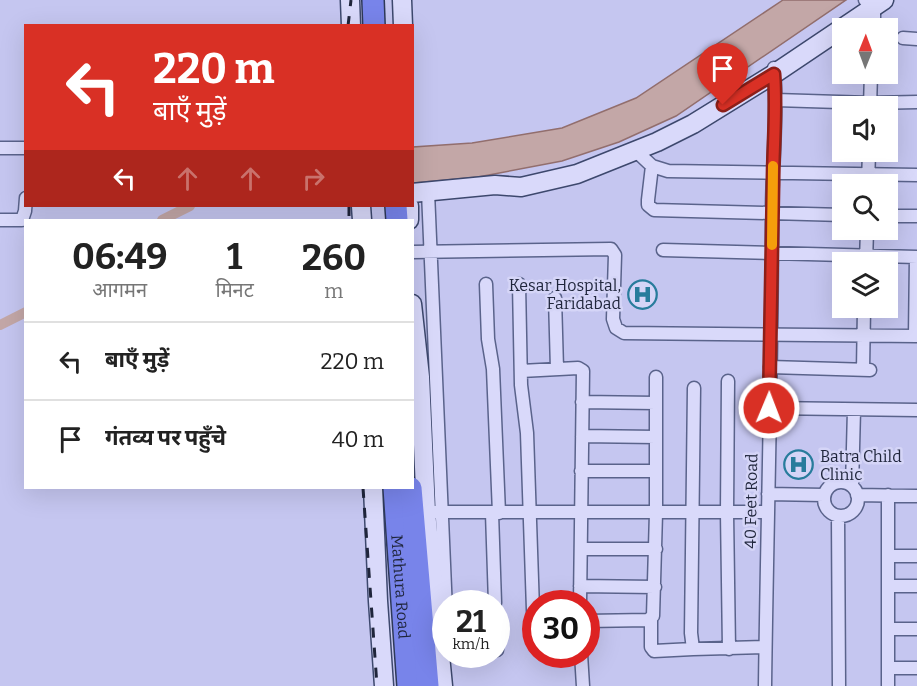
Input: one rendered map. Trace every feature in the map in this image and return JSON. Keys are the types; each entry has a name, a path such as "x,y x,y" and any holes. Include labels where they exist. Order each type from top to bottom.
{"highway":[{"path":"373,0 374,24"},
{"path":"388,0 388,24"},
{"name":"Mathura Road","path":"394,489 408,686"},
{"name":"Mathura Road","path":"411,489 428,686"}],"main road":[{"path":"350,0 351,24"},
{"path":"402,0 403,24"},
{"path":"420,193 495,184 521,187 564,177 636,151 680,132 871,2"},
{"path":"495,184 510,178 574,163 672,126 774,69"},
{"path":"414,322 433,512 443,686"},
{"path":"373,489 384,686"}],"street":[{"path":"871,2 875,18"},
{"path":"903,38 917,39"},
{"name":"40 Feet Road","path":"765,686 772,214 776,100 774,69"},
{"path":"776,100 832,103"},
{"path":"898,103 917,102"},
{"path":"0,148 24,148"},
{"path":"636,151 652,166 668,171 832,177"},
{"path":"652,166 648,205 654,210 832,215"},
{"path":"898,177 917,175"},
{"path":"420,193 429,251 433,512 443,590"},
{"path":"0,220 22,220 25,207"},
{"path":"898,216 917,216"},
{"path":"414,252 611,249 615,255 613,319 620,331 916,336 916,257 898,258"},
{"path":"663,250 832,258"},
{"path":"486,284 488,339 493,369 495,590"},
{"path":"519,284 521,371 527,433 532,590"},
{"path":"555,298 557,369"},
{"path":"770,367 866,370 864,318"},
{"path":"521,371 583,370 580,590"},
{"path":"656,377 656,549 651,647 654,651 765,647"},
{"path":"728,381 729,649"},
{"path":"693,649 694,388"},
{"path":"582,402 656,403"},
{"path":"769,408 917,410"},
{"path":"854,410 854,490 857,506 844,516 833,515 825,506 826,490 835,483 841,482 854,490 917,496"},
{"path":"582,436 656,437"},
{"path":"581,471 656,471"},
{"path":"768,494 824,495"},
{"path":"888,495 888,686"},
{"path":"433,512 768,512"},
{"path":"838,516 839,686"},
{"path":"581,549 656,549"},
{"path":"888,556 917,556"},
{"path":"580,586 655,587"},
{"path":"888,586 917,586"},
{"path":"600,620 651,618"},
{"path":"888,629 917,629"},
{"path":"450,668 452,686"},
{"path":"582,668 583,686"},
{"path":"888,668 917,668"}],"shaded area":[{"path":"783,0 846,0 676,116 619,142 562,161 478,177 414,183 414,147 472,143 562,128 636,98"}],"waterway":[{"path":"164,219 188,207"},
{"path":"0,325 24,313"}],"railway":[{"path":"348,24 351,0"},
{"path":"349,207 349,219"},
{"path":"363,489 377,686"}],"slow traffic":[{"path":"772,245 773,166"}],"place":[{"name":"Kesar Hospital, Faridabad","path":"642,294"},
{"name":"Batra Child Clinic","path":"799,465"}],"route":[{"path":"723,105 774,74 776,100 769,408"}]}
